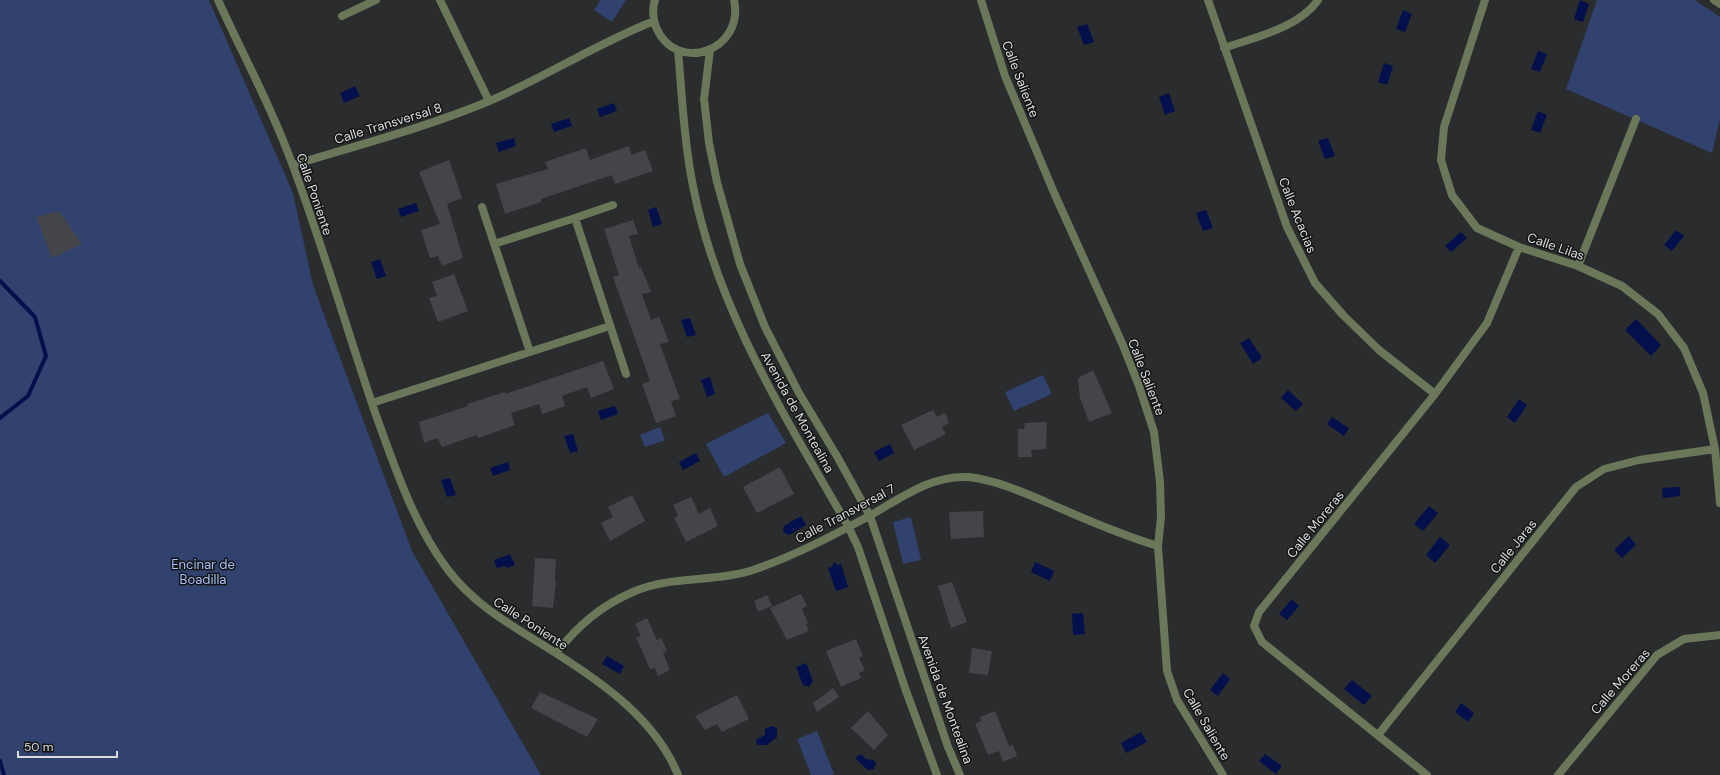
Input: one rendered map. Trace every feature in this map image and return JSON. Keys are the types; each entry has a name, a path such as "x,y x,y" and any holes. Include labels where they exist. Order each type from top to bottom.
{"street":[{"name":"Calle Poniente","path":"218,0 236,40 262,91 293,165 395,468 422,529 448,570 476,600 497,617 556,653 614,694 638,716 659,740 678,775"},
{"path":"342,16 376,0"},
{"path":"440,0 489,101"},
{"path":"655,0 654,21 659,33 667,43 678,50 689,53 700,53 710,50 724,41 733,27 736,11 734,0"},
{"name":"Calle Saliente","path":"981,0 1005,76 1055,195 1122,343 1139,386 1154,432 1160,482 1161,517 1158,546 1167,671 1177,700 1223,775"},
{"name":"Calle Acacias","path":"1208,0 1287,227 1315,283 1343,315 1380,350 1435,394"},
{"path":"1224,48 1294,22 1311,10 1318,0"},
{"name":"Calle Lilas","path":"1486,0 1444,127 1441,160 1452,195 1477,228 1519,247 1578,266 1622,286 1658,314 1684,348 1703,393 1715,449 1720,503"},
{"path":"1714,0 1720,4"},
{"name":"Calle Transversal 8","path":"293,165 444,119 489,101 624,33 654,21"},
{"name":"Avenida de Montealina","path":"678,50 684,136 692,180 716,268 732,309 765,381 848,526 858,547 905,688 937,775"},
{"name":"Avenida de Montealina","path":"710,50 704,99 709,143 720,194 740,264 772,340 799,392 870,516 948,747 960,775"},
{"path":"1578,266 1636,119"},
{"path":"494,244 613,205"},
{"path":"482,207 530,352"},
{"path":"574,218 626,374"},
{"name":"Calle Moreras","path":"1427,775 1262,642 1254,626 1259,612 1435,394 1487,323 1519,247"},
{"path":"372,403 610,326"},
{"name":"Calle Jaras","path":"1378,735 1576,487 1604,469 1618,465 1639,460 1715,449"},
{"name":"Calle Transversal 7","path":"556,653 576,628 610,602 635,591 663,584 722,578 756,569 804,549 870,516 921,486 948,479 968,478 999,484 1032,496 1121,534 1158,546"},
{"name":"Calle Moreras","path":"1558,775 1657,656 1684,639 1720,636"}],"green space":[{"name":"Encinar de Boadilla","path":"0,0 209,0 293,193 313,285 412,551 541,775 0,775"},
{"path":"601,0 626,0 612,22 594,10"},
{"path":"1597,0 1695,0 1720,17 1720,119 1712,153 1566,89"},
{"path":"1043,375 1052,394 1014,411 1005,392"},
{"path":"768,413 786,443 724,477 706,444"},
{"path":"660,427 665,440 645,447 640,435"},
{"path":"911,517 921,560 903,564 893,522"},
{"path":"817,731 834,774 811,775 797,739"}],"shaded area":[{"path":"1580,0 1589,4 1583,22 1574,19"},
{"path":"1403,10 1412,14 1405,32 1396,29"},
{"path":"1087,24 1094,42 1084,45 1077,27"},
{"path":"1538,51 1547,54 1540,72 1531,69"},
{"path":"1384,63 1393,66 1387,85 1378,82"},
{"path":"355,86 360,96 344,103 340,93"},
{"path":"1169,93 1175,111 1165,115 1159,97"},
{"path":"614,103 617,111 600,117 597,109"},
{"path":"1538,111 1547,115 1540,133 1531,130"},
{"path":"569,118 572,126 554,132 551,124"},
{"path":"514,138 516,146 499,152 496,143"},
{"path":"1328,138 1335,156 1325,159 1318,141"},
{"path":"416,203 419,211 401,217 398,209"},
{"path":"656,207 662,224 653,227 648,210"},
{"path":"1206,210 1213,228 1203,231 1196,213"},
{"path":"1676,230 1684,236 1672,251 1664,245"},
{"path":"1461,232 1467,238 1451,252 1445,246"},
{"path":"380,259 386,276 377,279 371,262"},
{"path":"690,318 696,335 687,337 681,320"},
{"path":"1636,319 1661,345 1651,356 1625,330"},
{"path":"1249,338 1262,358 1253,364 1240,343"},
{"path":"710,377 715,394 707,397 701,380"},
{"path":"1288,390 1303,404 1296,411 1281,398"},
{"path":"1519,399 1527,405 1515,423 1507,417"},
{"path":"615,406 618,414 601,420 598,411"},
{"path":"1332,417 1349,428 1344,436 1327,424"},
{"path":"573,434 578,451 570,453 564,436"},
{"path":"890,444 894,453 879,461 874,452"},
{"path":"696,453 700,461 683,470 679,462"},
{"path":"508,462 510,470 493,476 490,468"},
{"path":"450,478 456,495 447,497 441,480"},
{"path":"1680,487 1680,496 1663,498 1662,488"},
{"path":"1429,506 1438,513 1423,531 1414,524"},
{"path":"801,516 806,525 789,535 783,532 784,526"},
{"path":"1629,536 1636,545 1622,558 1614,550"},
{"path":"1440,537 1450,545 1435,563 1426,555"},
{"path":"510,554 515,565 508,568 505,566 497,568 494,560"},
{"path":"834,562 838,565 841,564 848,587 836,591 828,568 832,567"},
{"path":"1035,562 1054,571 1050,581 1031,572"},
{"path":"1292,599 1299,606 1287,620 1279,614"},
{"path":"1083,613 1085,634 1073,635 1072,614"},
{"path":"607,656 624,666 620,674 602,664"},
{"path":"806,663 813,681 809,687 803,685 796,667"},
{"path":"1223,673 1230,679 1218,696 1210,690"},
{"path":"1352,680 1372,696 1364,705 1344,689"},
{"path":"1461,703 1474,713 1468,722 1455,712"},
{"path":"772,726 777,728 777,737 767,745 758,745 756,742 757,739 765,735 765,729"},
{"path":"1141,732 1147,742 1126,753 1121,743"},
{"path":"861,754 866,759 873,760 876,763 874,769 868,770 856,759 857,756"},
{"path":"1265,754 1282,766 1276,774 1259,761"}],"building":[{"path":"629,146 631,155 645,150 653,171 615,184 612,175 541,199 541,202 505,214 496,184 548,169 545,162 586,148 590,160"},
{"path":"449,160 462,198 447,204 463,258 442,266 438,256 430,258 421,230 440,224 419,172"},
{"path":"59,211 82,244 52,258 36,217"},
{"path":"633,220 638,234 629,236 639,268 641,267 651,292 642,294 651,320 659,317 669,342 660,344 680,399 671,401 676,416 656,423 642,384 650,381 613,277 619,275 604,229"},
{"path":"454,274 468,311 438,322 429,298 437,296 432,282"},
{"path":"603,361 614,389 591,398 587,387 562,396 565,406 542,414 539,404 511,413 515,425 478,438 477,435 442,447 437,438 424,443 419,422 468,406 467,404 505,392 505,394"},
{"path":"1093,370 1112,413 1089,422 1080,398 1078,378"},
{"path":"933,410 937,417 945,413 949,423 942,427 946,434 914,450 901,425"},
{"path":"1047,422 1046,449 1031,450 1032,457 1018,457 1018,429 1024,429 1025,423"},
{"path":"780,467 794,494 757,513 743,487"},
{"path":"632,495 645,521 610,541 601,523 613,517 608,507"},
{"path":"691,497 699,514 710,508 718,526 686,542 674,518 678,516 673,505"},
{"path":"983,511 984,537 951,539 949,512"},
{"path":"535,558 556,559 556,583 553,608 532,606"},
{"path":"952,582 967,622 951,628 938,586"},
{"path":"801,594 807,606 802,609 808,623 806,624 809,631 787,640 770,608"},
{"path":"767,595 772,606 758,612 754,601"},
{"path":"647,618 657,640 661,638 667,650 663,653 670,670 658,676 655,668 650,669 636,637 641,636 635,624"},
{"path":"856,639 863,656 859,658 865,670 859,673 861,678 841,687 826,651"},
{"path":"972,648 992,651 988,675 969,673"},
{"path":"833,688 839,697 817,712 813,703"},
{"path":"540,692 598,719 587,737 531,708"},
{"path":"737,695 749,719 722,732 717,724 705,730 695,716"},
{"path":"868,711 888,735 874,750 851,728"},
{"path":"995,711 1009,746 1013,745 1017,756 1003,762 999,751 988,755 975,724 981,721 980,717"}],"waterway":[{"path":"0,281 35,317 46,356 28,396 0,418"},
{"path":"0,761 4,775"}]}
